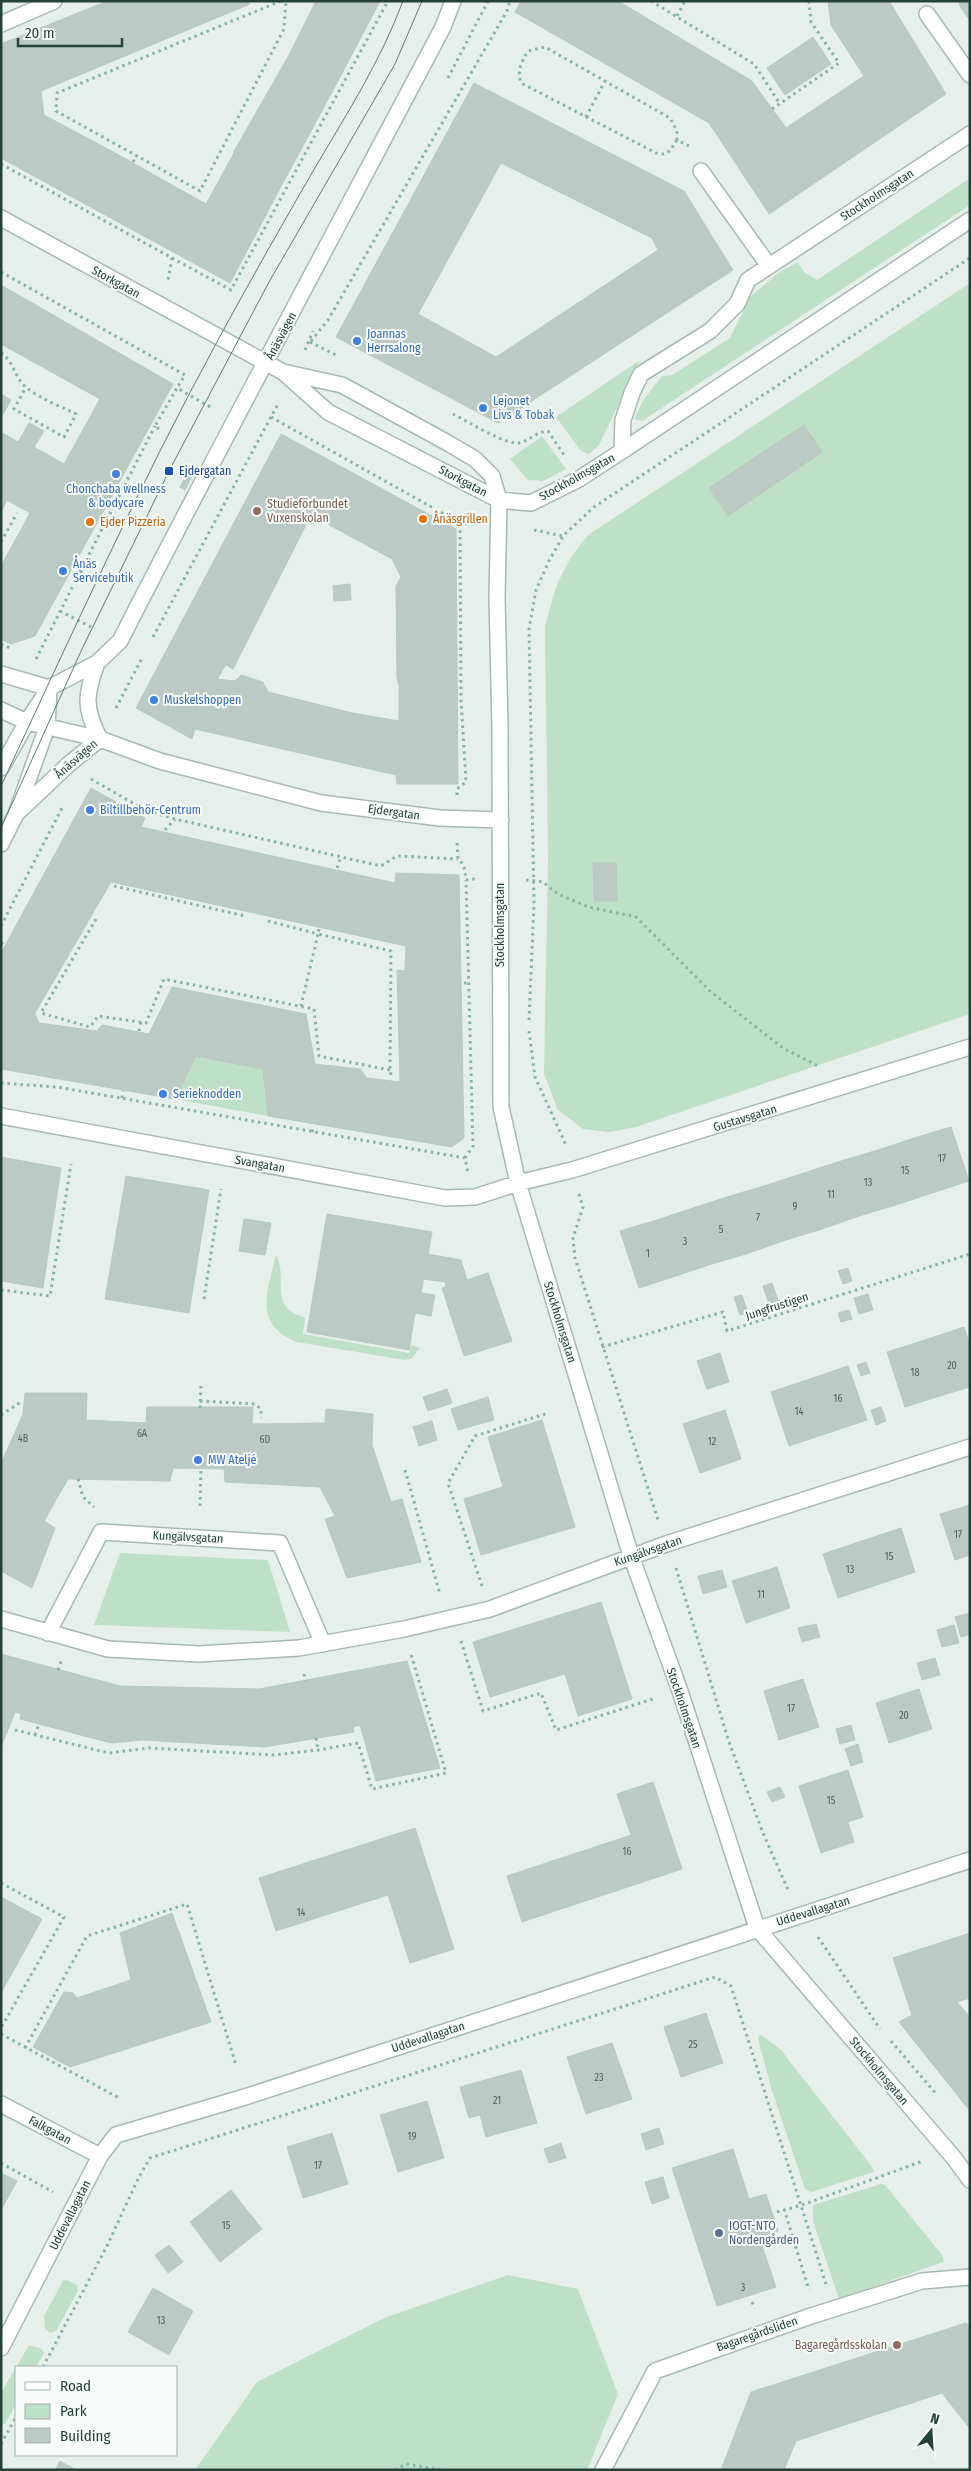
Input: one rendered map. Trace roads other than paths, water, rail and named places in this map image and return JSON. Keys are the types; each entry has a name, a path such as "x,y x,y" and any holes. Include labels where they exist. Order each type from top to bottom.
{"street":[{"path":"1,24 54,1"},
{"name":"Ånäsvägen","path":"1,768 49,688 97,663 120,641 234,421 266,364 443,27 453,1"},
{"path":"927,14 970,76"},
{"name":"Stockholmsgatan","path":"622,452 623,420 641,374 710,331 737,304 748,280 970,134"},
{"path":"702,171 769,266"},
{"name":"Storkgatan","path":"1,218 266,364 289,375 342,385 446,442 475,459 492,476 499,500"},
{"name":"Stockholmsgatan","path":"970,220 579,479 530,503 499,500 497,597 501,820 501,1107 518,1183 631,1556 680,1691 757,1928 970,2180"},
{"name":"Storkgatan","path":"289,375 328,412 499,500"},
{"name":"Ånäsvägen","path":"16,814 69,764 100,739 90,719 87,702 88,688 97,663"},
{"path":"1,674 49,688"},
{"name":"Ånäsvägen","path":"1,844 16,814 47,727 49,688"},
{"name":"Ejdergatan","path":"1,710 27,722 100,739 160,761 321,803 418,816 501,820"},
{"name":"Gustavsgatan","path":"518,1183 572,1170 970,1047"},
{"name":"Svangatan","path":"1,1116 445,1198 474,1197 518,1183"},
{"name":"Kungälvsgatan","path":"1,1619 108,1649 199,1654 299,1648 323,1644 404,1629 490,1609 666,1544 970,1447"},
{"name":"Kungälvsgatan","path":"48,1633 101,1532 280,1543 323,1644"},
{"name":"Uddevallagatan","path":"1,2348 100,2156 116,2135 245,2097 757,1928 970,1860"},
{"name":"Falkgatan","path":"1,2104 100,2156"},
{"name":"Bagaregårdsliden","path":"603,2470 655,2371 834,2309 922,2281 970,2277"}],"tram line":[{"path":"1,786 106,561 189,395 242,296 363,85 385,44 403,1"},
{"path":"1,828 82,649 169,471 269,282 395,64 422,1"}],"place":[{"name":"Joannas Herrsalong","path":"357,341"},
{"name":"Lejonet Livs & Tobak","path":"483,408"},
{"name":"Ejdergatan","path":"169,471"},
{"name":"Chonchaba wellness & bodycare","path":"116,474"},
{"name":"Studieförbundet Vuxenskolan","path":"257,511"},
{"name":"Ånäsgrillen","path":"423,519"},
{"name":"Ejder Pizzeria","path":"90,522"},
{"name":"Ånäs Servicebutik","path":"63,571"},
{"name":"Muskelshoppen","path":"154,700"},
{"name":"Biltillbehör-Centrum","path":"90,810"},
{"name":"Serieknodden","path":"163,1094"},
{"name":"MW Ateljé","path":"198,1460"},
{"name":"IOGT-NTO Nordengården","path":"719,2233"},
{"name":"Bagaregårdsskolan","path":"897,2345"}]}
